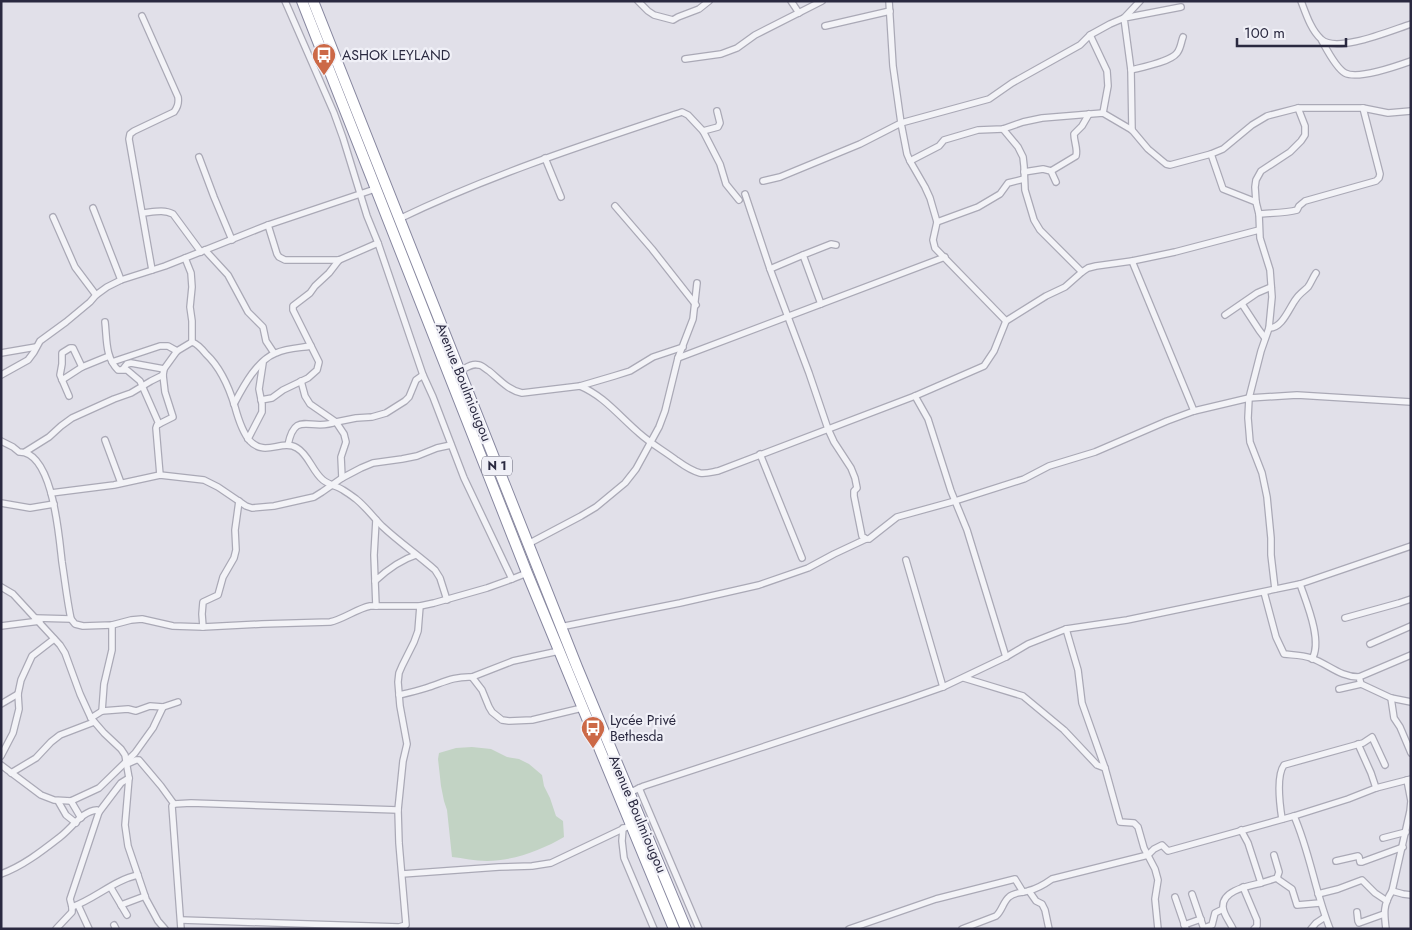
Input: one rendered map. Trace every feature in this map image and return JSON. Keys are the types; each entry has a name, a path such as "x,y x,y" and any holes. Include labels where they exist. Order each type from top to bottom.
{"highway":[{"name":"Avenue Boulmiougou","path":"302,1 526,573 582,708 629,793 627,827 674,929"},
{"name":"Avenue Boulmiougou","path":"313,1 560,627 686,929"}],"street":[{"path":"285,1 334,113 423,376 433,396 464,478 512,579"},
{"path":"638,1 654,15 673,20 699,9 709,1"},
{"path":"791,1 799,13"},
{"path":"685,59 721,54 737,48 755,35 822,1"},
{"path":"889,1 893,66 905,146 910,161 927,192 937,222 933,240 935,248 1006,321"},
{"path":"1124,18 1140,1"},
{"path":"1300,1 1316,34 1328,53 1346,74 1376,72 1411,61"},
{"path":"763,181 780,177 860,144 901,123 989,99 1012,83 1080,45 1090,35 1110,24 1124,18 1181,6"},
{"path":"825,26 890,12"},
{"path":"142,16 179,102 174,112 134,131 130,134 129,140 152,270"},
{"path":"1124,18 1131,70 1132,130"},
{"path":"1322,41 1333,45 1345,44 1411,24"},
{"path":"1090,35 1107,71 1108,86 1103,113"},
{"path":"1131,70 1172,57 1180,48 1183,37"},
{"path":"910,161 940,146 944,140 978,130 1003,129 1042,118 1103,113 1132,130 1148,149 1166,164 1170,165 1223,149 1252,125 1267,116 1298,108 1363,108 1388,112 1411,111"},
{"path":"1274,589 1271,555 1272,538 1267,497 1262,473 1250,442 1248,418 1249,398 1269,328 1272,297 1270,270 1259,230 1255,187 1256,180 1261,171 1290,152 1301,141 1305,126 1298,108"},
{"path":"1259,214 1297,210 1301,203 1305,201 1376,181 1379,178 1380,174 1363,108"},
{"path":"703,131 718,127 720,122 718,111"},
{"path":"399,219 470,186 545,158 682,112 688,115 703,131 720,164 726,184 739,200"},
{"path":"1024,172 1043,169 1051,171 1076,156 1078,152 1074,143 1074,134 1082,126 1089,114"},
{"path":"1003,129 1020,152 1024,166 1025,190 1034,220 1040,230 1082,272"},
{"path":"1211,154 1223,189 1256,202"},
{"path":"199,156 232,240"},
{"path":"545,158 561,197"},
{"path":"1051,171 1056,182"},
{"path":"937,222 978,207 1000,194 1008,183 1024,179"},
{"path":"1,375 28,360 40,341 107,286 268,225 375,189"},
{"path":"745,194 828,429 855,478 857,488 854,491 854,496 862,536 866,539"},
{"path":"615,206 696,305"},
{"path":"93,208 121,280"},
{"path":"143,213 162,211 173,214 203,251 228,276 248,312 263,327 266,340 274,353"},
{"path":"53,217 76,267 96,295"},
{"path":"268,225 277,254 282,259 339,260 378,244"},
{"path":"580,386 592,391 603,399 638,433 690,470 700,473 718,471 915,396 984,366 994,351 1006,321 1046,296 1065,287 1082,272 1096,266 1175,252 1259,230"},
{"path":"770,268 831,244 836,246"},
{"path":"803,255 821,304"},
{"path":"678,358 945,257"},
{"path":"185,258 191,273 192,342"},
{"path":"261,400 272,398 313,374 318,366 319,362 293,310 293,306 310,293 339,260"},
{"path":"1132,261 1194,411"},
{"path":"1269,328 1273,328 1282,321 1297,297 1308,286 1316,273"},
{"path":"528,544 581,516 609,497 636,469 651,443 665,411 678,358 693,319 697,284"},
{"path":"1225,315 1257,293 1271,286"},
{"path":"1242,304 1265,338"},
{"path":"106,322 108,353 111,359 118,370 127,370 140,381 159,424"},
{"path":"1,441 19,452 25,452 49,438 72,418 143,386 163,372 177,351 192,342"},
{"path":"192,342 212,359 219,370 228,386 243,430 248,439 262,448 288,445 294,446 302,452 323,480 332,486 344,490 355,498 376,520 438,574 447,600"},
{"path":"62,380 82,367 160,346 168,346 177,351"},
{"path":"234,404 263,361 274,353 311,346"},
{"path":"1,353 36,347"},
{"path":"460,372 474,364 480,365 506,387 514,392 522,393 580,386 630,371 653,357 683,347"},
{"path":"69,396 60,375 62,354 70,348 74,349 82,367"},
{"path":"248,439 262,412 259,389 263,361"},
{"path":"123,369 132,363 163,372"},
{"path":"160,475 156,428 159,424 173,417 165,392 163,372"},
{"path":"288,445 289,438 298,424 325,425 386,413 409,397 416,380 423,376"},
{"path":"301,381 305,396 310,404 336,422 346,437 341,457 342,478"},
{"path":"560,627 759,585 808,568 869,538 897,517 1024,479 1049,466 1095,452 1194,411 1249,398 1297,395 1411,402"},
{"path":"915,396 928,419 955,501 972,545 1006,658"},
{"path":"105,440 121,483"},
{"path":"51,493 121,483 160,475 204,480 252,508 274,506 314,497 342,478 373,463 402,459 451,445"},
{"path":"25,452 33,457 41,468 51,493 70,619 79,625 112,625 142,619 173,626 203,627 330,622 340,620 363,608 376,606 420,606 447,600 526,573"},
{"path":"760,454 802,558"},
{"path":"203,627 203,602 218,595 223,577 234,558 239,501"},
{"path":"1,502 30,508 54,504"},
{"path":"376,520 374,555 376,606"},
{"path":"699,929 629,793 943,687 1006,658 1028,644 1066,629 1127,620 1300,584 1410,548"},
{"path":"375,582 396,564 416,555"},
{"path":"906,560 943,687"},
{"path":"1300,584 1316,636 1315,654 1312,659"},
{"path":"1,587 13,594 63,650 72,678 93,720 125,755 129,778 125,825 128,846 145,896 165,929"},
{"path":"1264,592 1276,637 1284,654 1312,659 1331,667 1345,676 1358,677 1411,655"},
{"path":"1345,618 1411,599"},
{"path":"181,920 403,927 406,925 398,810 403,761 408,744 402,721 399,673 414,642 420,618 420,606"},
{"path":"1,626 37,620 70,619"},
{"path":"102,711 104,684 112,650 112,625"},
{"path":"1370,644 1411,626"},
{"path":"1066,629 1078,670 1082,703 1106,768 1120,822 1134,823 1138,827 1144,848 1158,880 1155,899 1158,929"},
{"path":"1,756 13,733 19,709 18,694 21,680 32,656 54,639"},
{"path":"399,695 443,681 472,677 513,661 559,651"},
{"path":"472,677 482,690 492,712 502,720 532,720 582,708"},
{"path":"1358,677 1361,684"},
{"path":"964,678 1023,696 1064,730 1097,765 1106,768"},
{"path":"1339,689 1361,684 1391,698 1411,702"},
{"path":"1,704 18,694"},
{"path":"1391,698 1394,718 1403,733 1411,753"},
{"path":"11,773 36,758 60,735 93,720 102,711 128,709 136,711 150,706 163,707 178,702"},
{"path":"1,765 41,795 58,801 71,801 99,788 127,763 154,728 163,707"},
{"path":"1282,819 1280,772 1284,765 1363,743 1372,737 1385,766"},
{"path":"1358,744 1376,788"},
{"path":"127,763 136,760 141,762 174,804"},
{"path":"89,929 70,900 99,812 122,783 129,778"},
{"path":"962,929 996,916 1000,913 1009,896 1026,892 1052,879 1148,855 1162,845 1168,851 1294,816 1376,788 1409,780 1410,811 1392,891 1384,914 1386,929"},
{"path":"58,801 66,815 78,820"},
{"path":"71,801 78,820"},
{"path":"174,804 398,810"},
{"path":"174,804 172,806 181,929"},
{"path":"1,874 14,870 62,836 78,820 92,810 99,812"},
{"path":"1294,816 1309,860 1320,903 1330,929"},
{"path":"402,874 532,866 551,863 627,827"},
{"path":"627,827 622,841 624,858 654,929"},
{"path":"1241,830 1248,843 1261,883"},
{"path":"1383,838 1406,832"},
{"path":"1336,861 1358,856 1360,857 1360,862 1362,862 1403,847"},
{"path":"1274,855 1279,872 1277,878"},
{"path":"56,929 72,912 75,906 111,888 122,880 138,875"},
{"path":"1277,878 1292,889 1298,906 1320,903"},
{"path":"1233,929 1223,909 1224,900 1243,887 1277,878"},
{"path":"849,929 936,899 1015,879 1026,892 1042,904 1049,929"},
{"path":"1318,894 1362,880 1375,893 1387,901"},
{"path":"1243,887 1256,920 1256,928"},
{"path":"111,888 127,916"},
{"path":"1392,891 1411,895"},
{"path":"1192,894 1204,928 1212,924 1215,913 1223,909"},
{"path":"121,905 145,896"},
{"path":"1176,897 1185,927 1200,919"},
{"path":"1357,912 1359,923 1384,914"},
{"path":"1311,929 1325,917"}],"green space":[{"path":"456,748 491,749 507,757 519,759 529,764 542,775 544,786 556,816 563,821 564,837 537,850 497,861 452,857 447,810 441,786 439,753"}],"place":[{"name":"ASHOK LEYLAND","path":"324,76"},
{"name":"Lycée Privé Bethesda","path":"593,749"}]}
